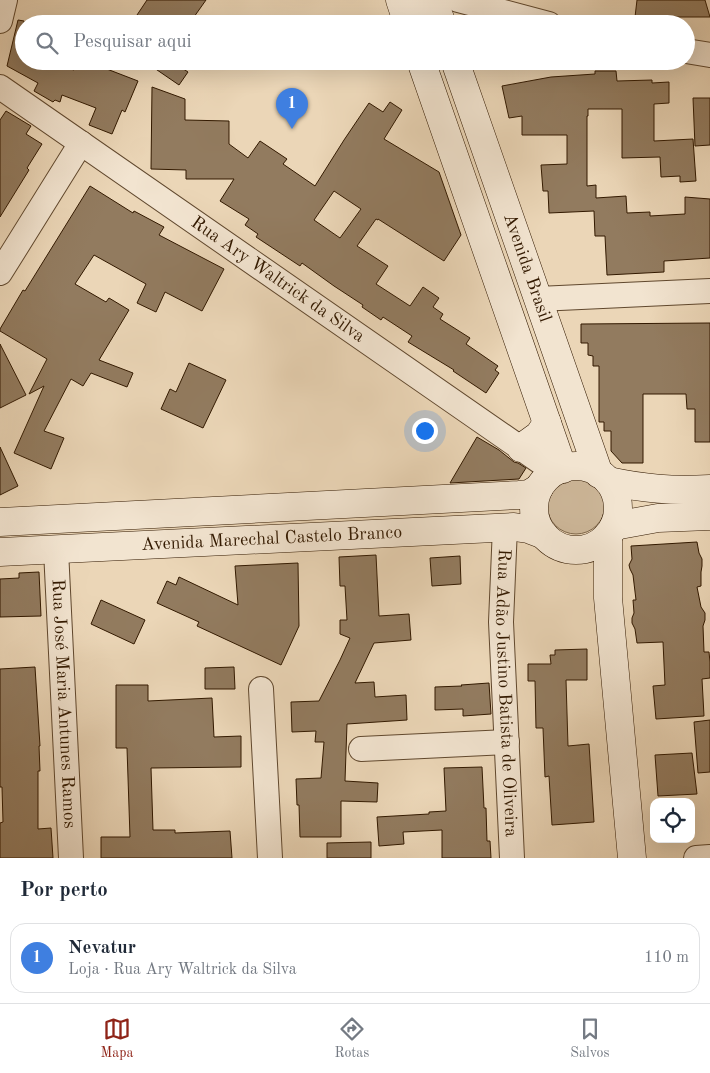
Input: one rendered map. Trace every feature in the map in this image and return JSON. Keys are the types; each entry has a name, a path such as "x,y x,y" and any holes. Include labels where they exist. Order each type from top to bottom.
{"main road":[{"path":"400,0 405,15"},
{"path":"420,15 427,0"},
{"path":"433,0 439,15"},
{"name":"Avenida Brasil","path":"424,70 547,423 552,476"},
{"name":"Avenida Brasil","path":"458,70 538,299 604,477"},
{"path":"521,448 539,435 547,423"},
{"path":"710,489 660,490 637,487 604,477 588,468 575,467 552,476 535,500 534,512 537,525 544,535 553,543 575,550 588,548 599,543 611,530 658,518 710,516"},
{"name":"Avenida Marechal Castelo Branco","path":"0,522 519,495 529,494 552,476"},
{"path":"604,477 614,491 617,503 617,515 611,530 608,598 632,858"},
{"name":"Avenida Marechal Castelo Branco","path":"0,552 505,527 528,528 544,535"},
{"path":"575,550 599,577 608,598"}],"street":[{"path":"0,21 5,0"},
{"path":"458,0 515,15"},
{"path":"695,52 710,55"},
{"name":"Rua Ary Waltrick da Silva","path":"0,87 521,448 552,476"},
{"path":"0,273 81,143"},
{"path":"538,299 710,291"},
{"name":"Rua Adão Justino Batista de Oliveira","path":"505,527 501,622 512,858"},
{"name":"Rua José Maria Antunes Ramos","path":"56,550 71,858"},
{"path":"261,689 270,858"},
{"path":"361,749 507,742"},
{"path":"696,858 710,857"}],"shaded area":[{"path":"570,476 582,476 597,484 605,499 605,511 597,526 582,534 570,534 555,526 547,511 547,499 555,484"}],"building":[{"path":"147,0 206,0 195,15 137,15"},
{"path":"637,0 705,0 710,17 695,17 695,15 635,15"},
{"path":"15,33 15,70 109,70 138,81 125,112 122,110 112,134 89,125 96,108 62,95 60,102 55,100 53,102 34,91 38,83 7,66"},
{"path":"157,70 185,70 188,72 179,85"},
{"path":"595,71 616,71 617,81 652,80 652,83 669,82 669,103 654,104 654,141 693,139 696,181 680,182 680,176 661,177 660,157 622,158 622,109 588,109 587,186 596,185 596,198 626,196 627,213 650,212 650,216 685,214 685,197 710,199 710,258 664,261 664,272 607,275 605,236 595,236 594,211 549,213 548,191 543,191 541,165 567,164 567,135 522,135 522,116 509,118 502,86 551,77 595,74"},
{"path":"152,87 185,99 185,120 229,121 229,144 248,158 260,141 287,159 283,164 315,186 369,103 383,112 390,102 402,110 384,139 439,172 461,235 444,261 376,219 357,246 388,266 376,284 410,306 423,287 439,298 433,307 443,314 440,319 470,338 466,344 498,366 495,370 499,373 486,393 454,370 408,342 412,336 383,317 381,320 362,307 363,305 302,263 300,266 256,237 258,234 245,225 249,219 220,201 234,179 186,179 186,170 151,169","holes":["334,191 361,209 340,238 314,220"]},
{"path":"693,98 710,98 710,145 695,146"},
{"path":"6,111 31,126 26,134 42,144 27,168 29,170 0,217 0,120"},
{"path":"90,186 133,213 134,211 164,227 159,235 224,269 202,311 165,292 156,312 137,303 146,284 94,255 75,284 106,302 109,298 129,310 99,360 133,373 127,387 91,373 83,386 71,379 44,431 64,438 51,469 14,453 44,386 29,394 47,359 0,331 0,329"},
{"path":"710,323 710,442 695,442 695,409 687,409 686,394 643,394 643,463 622,463 611,451 611,431 604,431 604,422 599,422 599,366 593,366 593,356 588,355 588,343 581,343 581,324"},
{"path":"0,344 26,395 0,408"},
{"path":"189,363 226,380 203,428 161,409 170,389 176,392"},
{"path":"477,437 526,468 519,479 450,483"},
{"path":"0,447 18,486 0,495"},
{"path":"697,542 702,559 701,586 697,587 701,607 705,613 703,626 704,652 709,652 710,662 710,678 702,679 704,716 656,719 653,686 665,685 663,642 637,643 632,623 634,613 633,600 636,600 633,575 629,565 632,559 631,546"},
{"path":"376,555 379,616 409,614 411,640 374,643 355,683 374,682 375,697 406,695 407,720 347,724 345,781 378,783 377,802 341,801 341,837 300,837 296,779 321,778 324,742 315,742 316,731 292,732 291,702 319,701 350,638 340,634 340,620 347,620 345,586 340,586 339,557"},
{"path":"460,556 461,584 432,586 430,558"},
{"path":"298,563 299,626 281,665 197,626 199,622 157,603 167,581 176,585 179,577 238,605 235,566"},
{"path":"39,572 41,616 0,617 0,579 19,578 19,573"},
{"path":"101,600 145,620 134,644 91,624"},
{"path":"587,649 587,680 566,680 568,746 589,744 594,822 552,825 549,776 545,777 543,728 536,728 535,681 528,681 528,664 551,664 550,655 555,655 555,650"},
{"path":"35,667 40,746 38,829 51,828 53,858 0,858 0,823 3,822 2,787 0,787 0,669"},
{"path":"234,667 235,689 205,689 205,668"},
{"path":"489,683 491,714 463,716 463,709 435,710 435,687"},
{"path":"116,685 148,685 148,701 212,698 214,737 241,736 241,767 151,768 153,830 175,830 175,833 230,831 232,858 101,858 101,837 130,837 127,748 116,748"},
{"path":"710,720 710,772 698,773 694,722"},
{"path":"692,753 697,794 658,796 655,755"},
{"path":"482,767 487,841 490,841 491,858 442,858 442,830 403,832 404,844 379,846 377,817 429,814 429,812 446,811 444,768"},
{"path":"371,842 371,858 327,858 327,843"}],"place":[{"name":"Nevatur","path":"292,129"}]}
